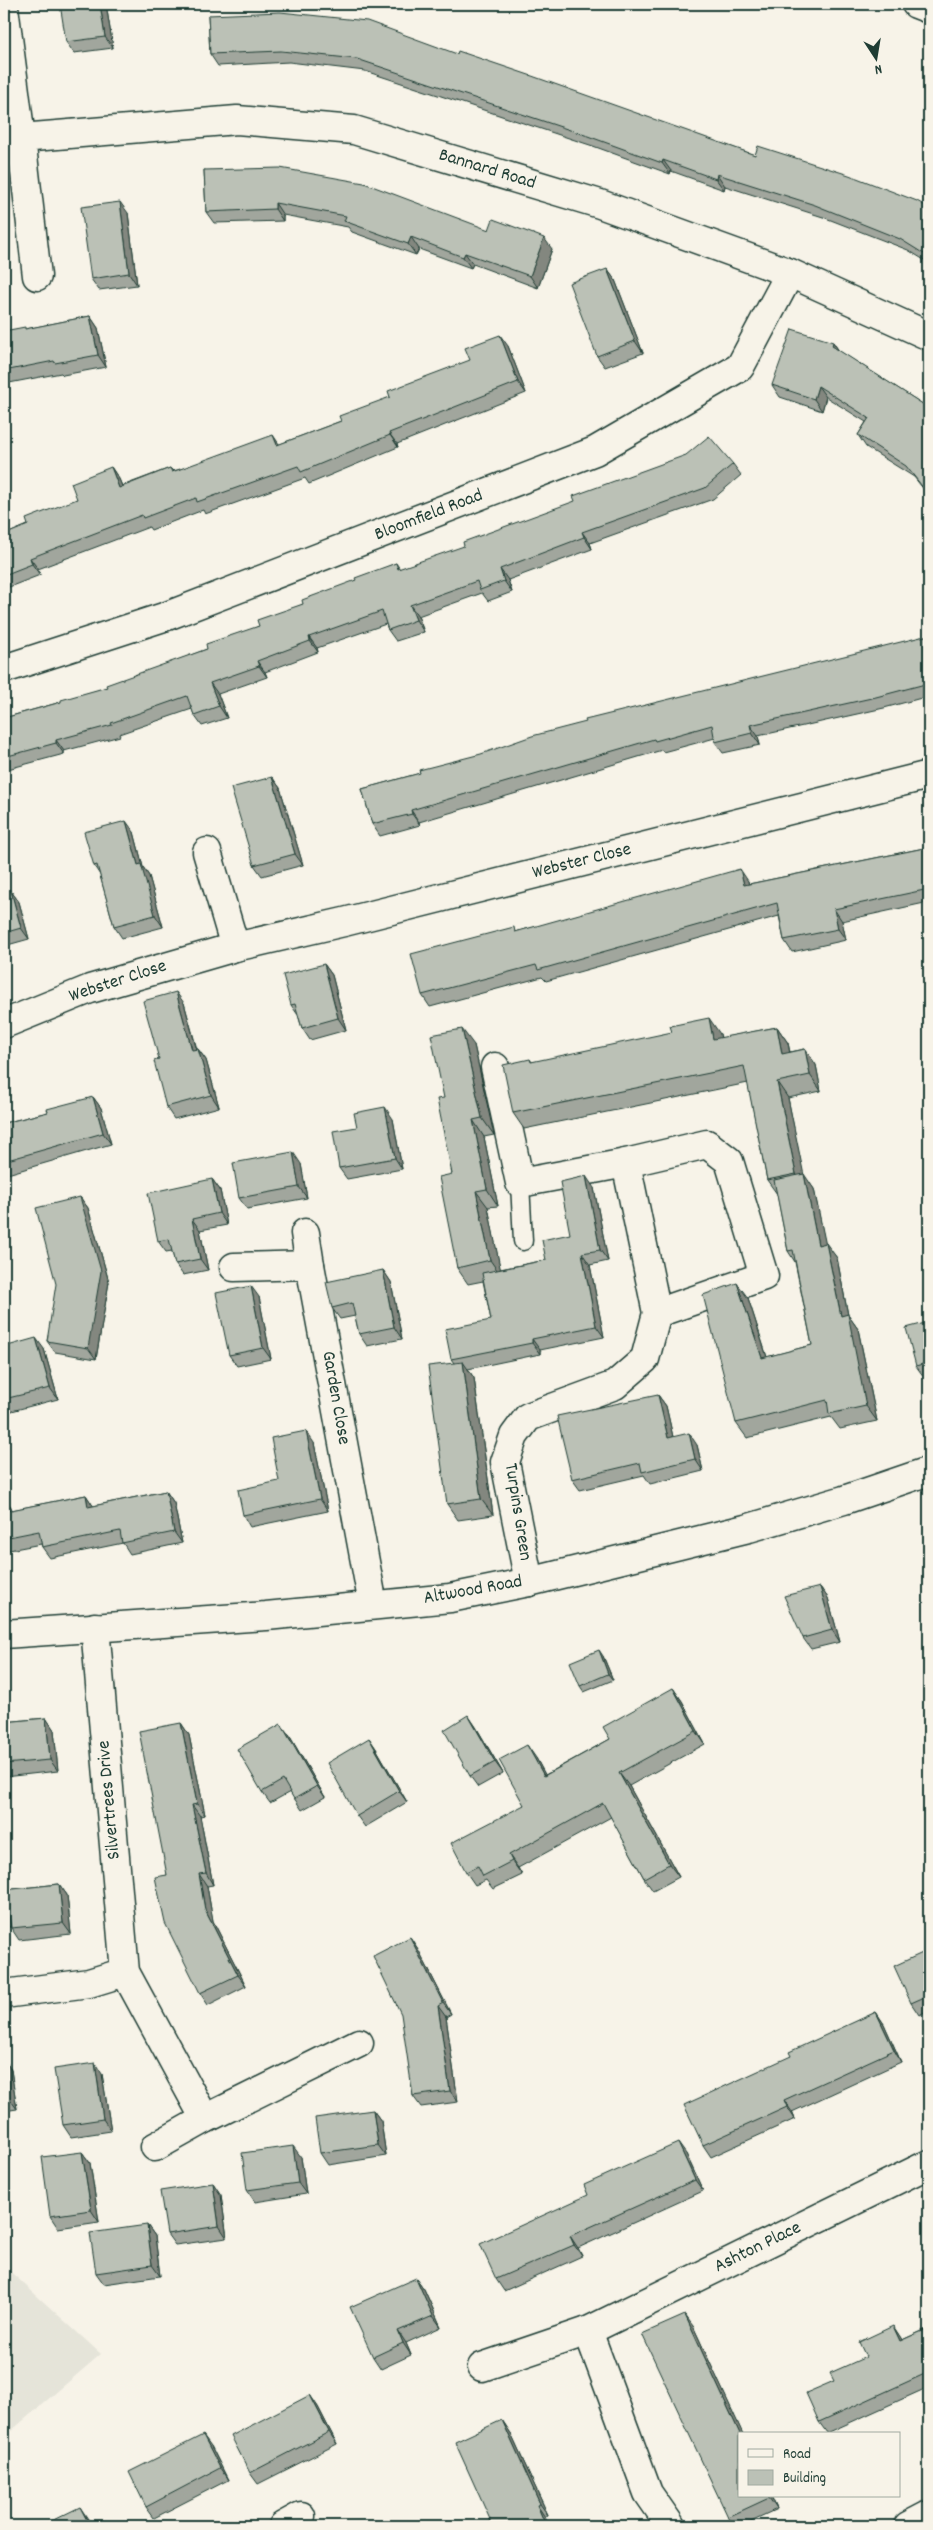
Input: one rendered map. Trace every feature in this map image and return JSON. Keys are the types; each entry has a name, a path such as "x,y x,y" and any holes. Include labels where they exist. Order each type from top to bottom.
{"main road":[{"path":"916,4 929,9"},
{"path":"4,7 36,276"},
{"name":"Bannard Road","path":"21,138 237,120 354,130 600,204 790,273 929,336"},
{"name":"Bloomfield Road","path":"4,669 167,616 595,451 740,367 790,273"},
{"name":"Webster Close","path":"4,1024 90,989 235,947 344,922 929,776"},
{"path":"207,852 235,947"},
{"path":"495,1067 520,1183 626,1163 707,1144 729,1161 764,1276 657,1313"},
{"name":"Turpins Green","path":"529,1582 505,1462 514,1436 528,1417 614,1385 627,1375 645,1359 657,1313 626,1163"},
{"name":"Garden Close","path":"305,1233 373,1606"},
{"path":"234,1267 310,1265"},
{"name":"Altwood Road","path":"4,1634 266,1616 450,1598 529,1582 749,1528 844,1500 929,1471"},
{"name":"Silvertrees Drive","path":"96,1627 125,1972 205,2119"},
{"path":"4,1994 89,1982 125,1972"},
{"path":"155,2148 205,2119 359,2043"},
{"name":"Ashton Place","path":"482,2367 588,2331 929,2164"},
{"path":"588,2331 648,2493 671,2526"},
{"path":"908,2526 929,2515"}],"lane":[{"path":"520,1183 523,1241"}],"shaded area":[{"path":"4,2266 101,2354 4,2437"}],"building":[{"path":"60,4 100,4 105,37 66,42"},
{"path":"280,12 367,21 457,54 458,51 532,76 755,155 758,146 849,175 917,201 929,208 929,257 900,239 815,205 717,174 716,179 663,160 662,163 585,135 357,59 281,51 210,54 208,15"},
{"path":"280,168 364,183 489,230 493,219 544,238 530,276 465,253 463,257 411,237 408,244 344,221 346,216 275,203 275,209 206,212 204,170"},
{"path":"120,202 129,273 91,279 81,207"},
{"path":"607,269 635,341 597,356 569,283"},
{"path":"90,316 98,355 4,371 4,331 25,327 25,329"},
{"path":"792,329 833,342 832,346 929,408 929,495 906,466 858,435 869,418 818,386 814,399 772,385"},
{"path":"500,335 518,382 389,433 390,435 301,472 298,466 197,502 196,498 143,518 142,515 30,558 32,564 4,575 4,535 28,525 26,519 77,499 71,483 111,467 119,488 170,468 172,472 273,435 277,445 341,421 339,416 390,397 388,391 470,360 465,348"},
{"path":"709,436 733,464 705,488 582,532 584,537 500,569 504,581 480,590 477,581 410,605 416,620 388,630 382,611 309,637 310,641 257,661 259,666 210,683 219,706 194,715 187,696 111,723 112,725 56,740 56,743 4,757 4,718 107,687 106,685 207,649 206,644 259,626 257,620 303,604 302,600 356,580 355,578 396,563 398,569 464,546 463,542 575,501 573,496 686,455"},
{"path":"929,635 929,683 876,697 750,725 752,733 715,742 712,725 655,741 654,739 411,810 412,814 372,824 362,789 420,773 419,770 481,754 532,736 586,722 585,720"},
{"path":"272,777 295,854 254,865 231,788"},
{"path":"126,821 138,865 141,864 155,915 114,926 97,865 94,866 84,832"},
{"path":"929,847 929,889 834,909 838,929 784,940 777,903 538,970 536,965 422,995 411,954 514,927 515,932 740,869 744,885"},
{"path":"11,891 21,928 4,933 4,893"},
{"path":"324,964 338,1018 302,1028 295,1004 291,1005 283,975"},
{"path":"176,992 192,1050 198,1049 211,1095 166,1107 154,1061 159,1059 143,1001"},
{"path":"709,1018 713,1039 777,1027 782,1054 805,1049 810,1075 777,1082 796,1174 767,1180 744,1066 513,1113 503,1065 530,1059 531,1062 672,1032 670,1026"},
{"path":"462,1029 482,1118 473,1120 487,1189 476,1191 490,1260 457,1268 439,1177 452,1174 437,1099 444,1098 431,1035"},
{"path":"93,1097 103,1133 4,1161 4,1123 48,1112 47,1109"},
{"path":"385,1107 395,1158 339,1168 333,1131 357,1127 354,1113"},
{"path":"293,1152 299,1187 239,1198 233,1163"},
{"path":"804,1174 818,1245 826,1243 841,1316 848,1314 866,1406 829,1414 827,1400 736,1423 703,1295 737,1283 762,1358 812,1345 793,1250 788,1251 774,1180"},
{"path":"586,1176 600,1250 582,1253 596,1326 532,1339 532,1343 451,1359 445,1329 491,1320 482,1273 546,1260 542,1240 570,1234 560,1182"},
{"path":"212,1179 219,1213 192,1219 200,1259 175,1264 169,1239 158,1241 148,1193"},
{"path":"80,1197 101,1271 88,1348 47,1341 56,1284 36,1208"},
{"path":"383,1270 394,1327 359,1334 352,1303 332,1308 326,1282"},
{"path":"251,1286 263,1348 229,1355 216,1293"},
{"path":"929,1322 929,1362 916,1366 906,1328"},
{"path":"36,1338 50,1388 4,1399 4,1347"},
{"path":"463,1362 481,1499 447,1504 428,1366"},
{"path":"658,1395 668,1438 689,1433 695,1459 642,1472 640,1463 572,1479 557,1416"},
{"path":"306,1431 320,1499 243,1515 238,1490 279,1481 271,1438"},
{"path":"166,1491 174,1532 122,1543 120,1531 42,1547 39,1531 4,1538 4,1500 6,1511 86,1495 88,1507"},
{"path":"820,1587 832,1630 803,1638 784,1596"},
{"path":"599,1650 608,1674 580,1686 570,1662"},
{"path":"673,1688 696,1731 619,1773 669,1864 644,1878 603,1803 509,1855 512,1861 483,1876 478,1866 466,1872 451,1843 524,1805 499,1760 527,1745 544,1776 610,1739 603,1727"},
{"path":"468,1715 495,1762 470,1776 444,1730"},
{"path":"46,1718 50,1760 4,1764 4,1722"},
{"path":"181,1723 197,1804 192,1805 206,1873 199,1874 205,1910 238,1975 200,1993 165,1923 155,1877 167,1875 139,1731"},
{"path":"281,1724 317,1786 294,1799 283,1780 262,1792 237,1749"},
{"path":"369,1738 399,1791 357,1816 327,1763"},
{"path":"59,1884 63,1923 11,1928 9,1915 4,1915 4,1890"},
{"path":"410,1937 443,2003 438,2006 450,2091 413,2096 401,2014 373,1956"},
{"path":"929,1950 929,1995 911,2003 894,1966"},
{"path":"876,2012 894,2050 784,2100 787,2107 703,2145 684,2105 791,2056 789,2052"},
{"path":"4,2063 9,2098 4,2099"},
{"path":"95,2063 103,2119 63,2125 54,2069"},
{"path":"373,2110 378,2145 320,2153 315,2118"},
{"path":"678,2143 695,2180 570,2236 574,2245 496,2279 480,2244 588,2195 584,2185"},
{"path":"293,2146 298,2183 247,2190 242,2153"},
{"path":"82,2152 91,2210 50,2216 42,2157"},
{"path":"213,2183 219,2226 167,2234 160,2191"},
{"path":"147,2225 152,2265 96,2273 90,2233"},
{"path":"416,2278 433,2316 398,2331 403,2343 373,2357 350,2307"},
{"path":"685,2315 739,2432 738,2498 769,2498 728,2517 642,2334"},
{"path":"893,2326 900,2341 929,2328 929,2372 819,2422 806,2393 834,2381 830,2373 866,2357 859,2342"},
{"path":"310,2395 329,2432 250,2473 231,2436"},
{"path":"502,2420 540,2504 537,2505 546,2526 493,2526 455,2442"},
{"path":"203,2435 220,2468 146,2507 129,2472"},
{"path":"80,2507 90,2526 41,2526"}]}
